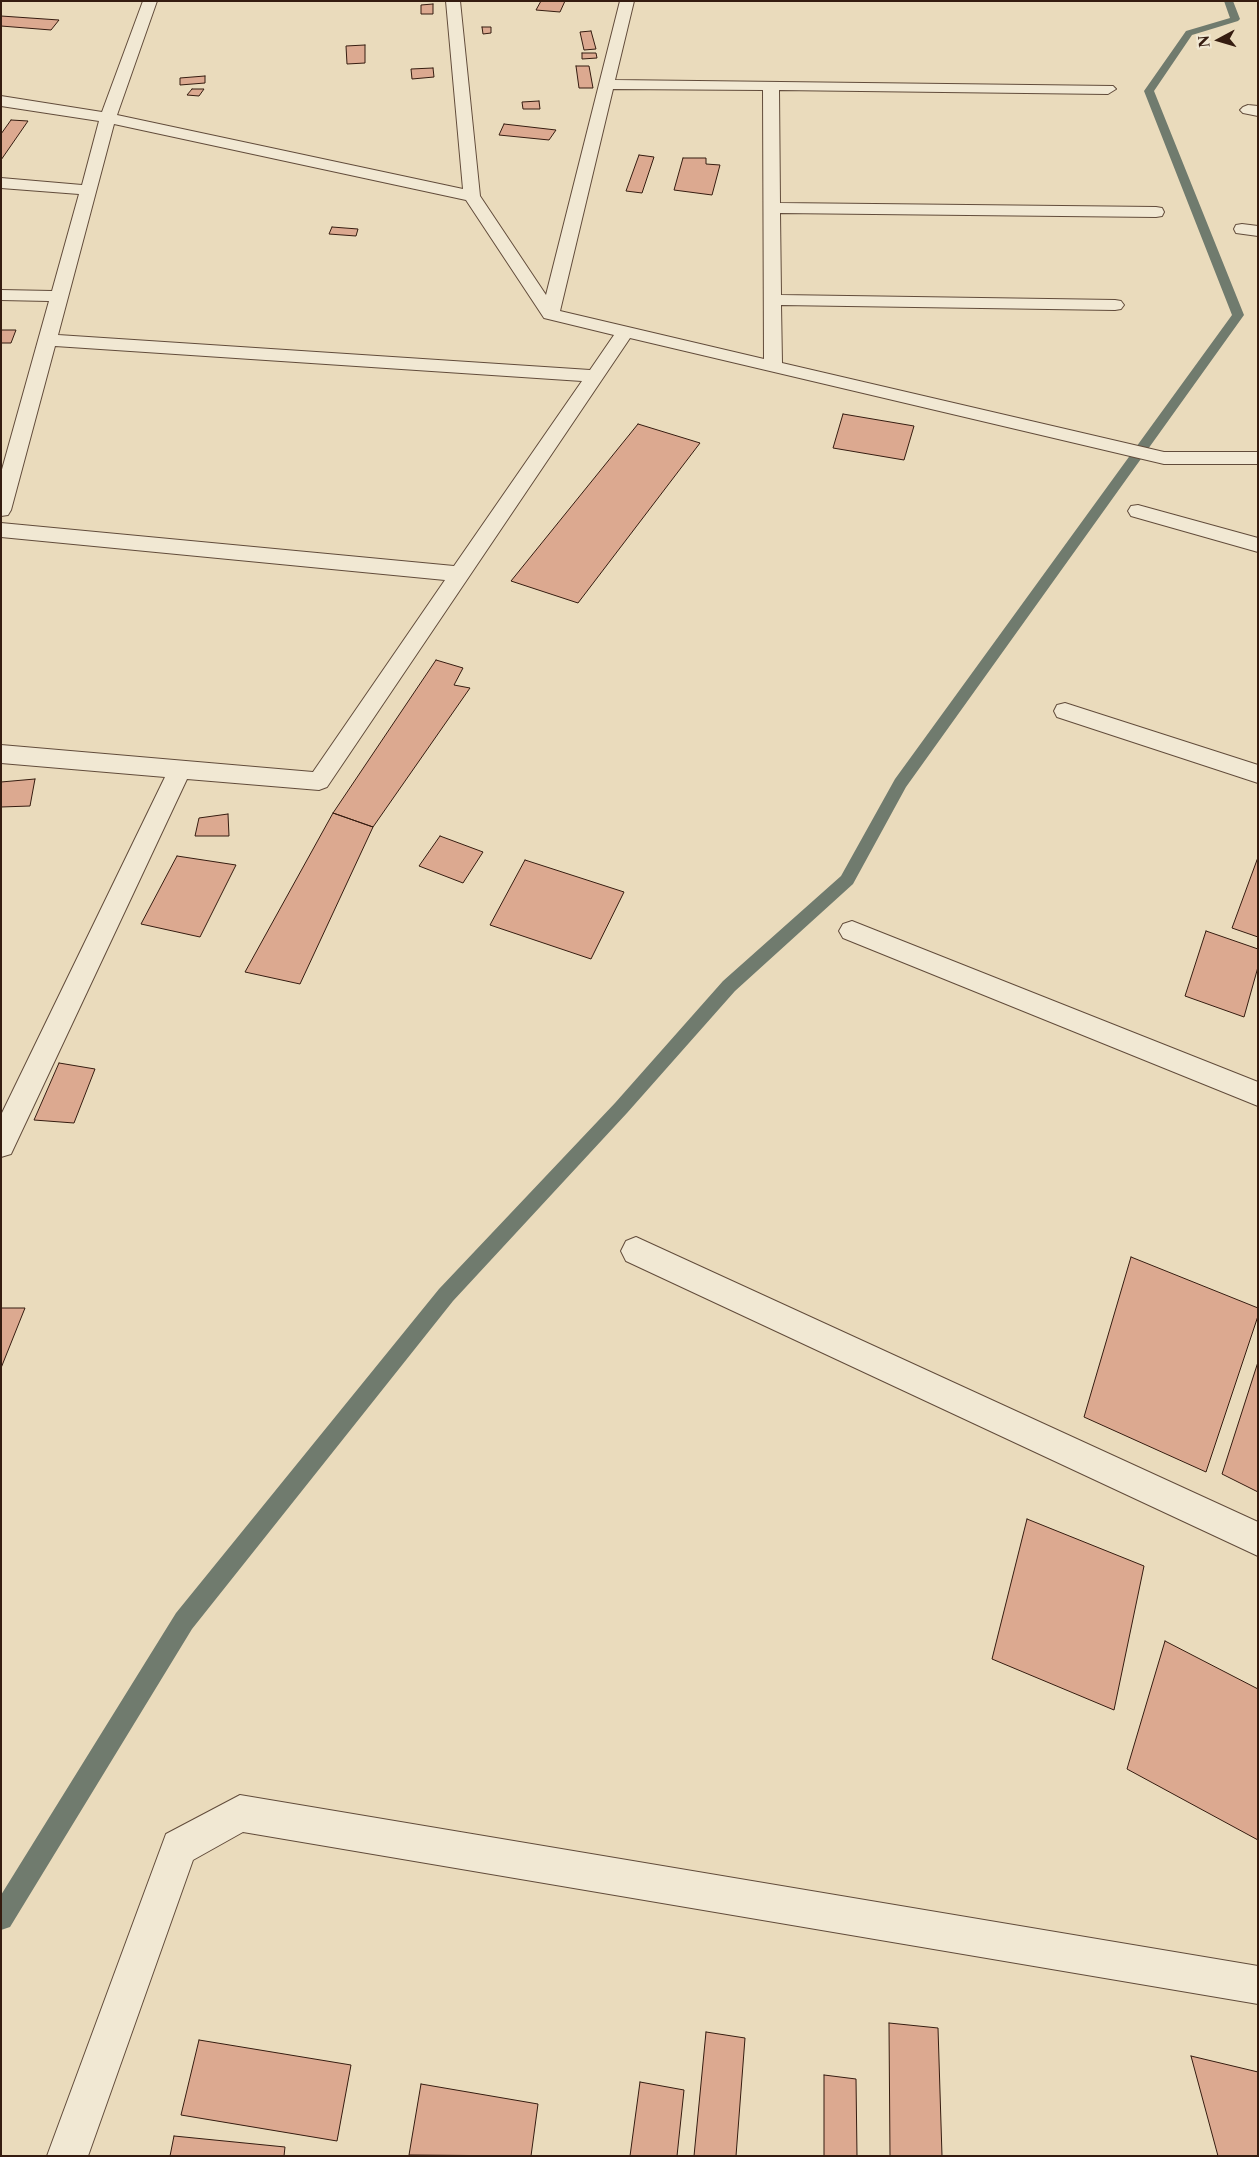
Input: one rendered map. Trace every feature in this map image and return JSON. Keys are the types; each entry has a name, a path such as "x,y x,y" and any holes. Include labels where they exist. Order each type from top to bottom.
{"street":[{"path":"1,510 8,461 48,340 108,118 150,1"},
{"path":"453,1 472,196 550,314 1164,458 1258,458"},
{"path":"550,314 627,1"},
{"path":"606,84 1108,89"},
{"path":"770,86 773,367"},
{"path":"1,101 108,118 472,196"},
{"path":"1,183 88,190"},
{"path":"772,208 1156,212"},
{"path":"1,295 60,296"},
{"path":"773,300 1115,305"},
{"path":"1,754 319,781 625,332"},
{"path":"48,340 596,376"},
{"path":"1138,511 1258,545"},
{"path":"1,530 460,574"},
{"path":"1066,711 1258,774"},
{"path":"1,1145 180,769"},
{"path":"852,931 1258,1094"},
{"path":"636,1251 1258,1539"},
{"path":"67,2156 179,1848 240,1814 1258,1985"}],"building":[{"path":"541,1 565,1 560,12 536,10"},
{"path":"433,4 433,14 421,14 421,5"},
{"path":"1,16 59,20 51,30 1,26"},
{"path":"482,27 491,27 491,33 483,34"},
{"path":"591,31 596,49 584,50 580,32"},
{"path":"365,45 365,63 347,64 346,46"},
{"path":"582,53 596,53 597,58 582,59"},
{"path":"576,66 589,66 593,88 579,88"},
{"path":"433,68 434,77 412,79 411,69"},
{"path":"205,76 205,83 180,85 180,78"},
{"path":"192,89 204,89 199,96 187,95"},
{"path":"539,101 540,109 523,109 522,102"},
{"path":"11,120 28,121 1,160 1,134"},
{"path":"504,124 556,130 549,140 499,135"},
{"path":"639,155 654,157 642,193 626,191"},
{"path":"683,158 706,158 706,164 720,165 712,195 674,190"},
{"path":"332,227 358,229 356,236 329,234"},
{"path":"1,330 16,330 11,343 1,343"},
{"path":"843,414 914,426 904,460 833,448"},
{"path":"638,424 700,443 578,603 511,581"},
{"path":"436,660 463,668 454,685 470,688 373,827 333,813"},
{"path":"35,779 30,806 1,807 1,782"},
{"path":"333,813 373,827 300,984 245,972"},
{"path":"228,814 229,836 195,836 199,818"},
{"path":"440,836 483,852 463,883 419,866"},
{"path":"177,856 236,865 200,937 141,924"},
{"path":"525,860 624,892 591,959 490,925"},
{"path":"1258,860 1258,937 1232,928"},
{"path":"1206,931 1258,949 1258,967 1244,1017 1185,996"},
{"path":"59,1063 95,1069 74,1123 34,1120"},
{"path":"1131,1257 1258,1308 1258,1316 1206,1472 1084,1417"},
{"path":"1,1308 25,1308 1,1368"},
{"path":"1258,1362 1258,1492 1222,1474"},
{"path":"1027,1519 1144,1566 1114,1710 992,1659"},
{"path":"1165,1641 1258,1689 1258,1840 1127,1769"},
{"path":"889,2023 938,2028 942,2156 890,2156"},
{"path":"706,2032 745,2038 736,2156 694,2156"},
{"path":"199,2040 351,2065 337,2141 181,2115"},
{"path":"1191,2056 1258,2072 1258,2156 1218,2156"},
{"path":"824,2075 856,2079 857,2156 824,2156"},
{"path":"640,2082 684,2090 677,2156 630,2156"},
{"path":"421,2084 538,2104 531,2156 409,2155"},
{"path":"174,2136 285,2147 284,2156 170,2156"}],"waterway":[{"path":"1,1918 184,1621 446,1295 621,1108 729,986 847,880 900,783 1238,315 1149,91 1189,33 1235,19 1228,1"}]}
